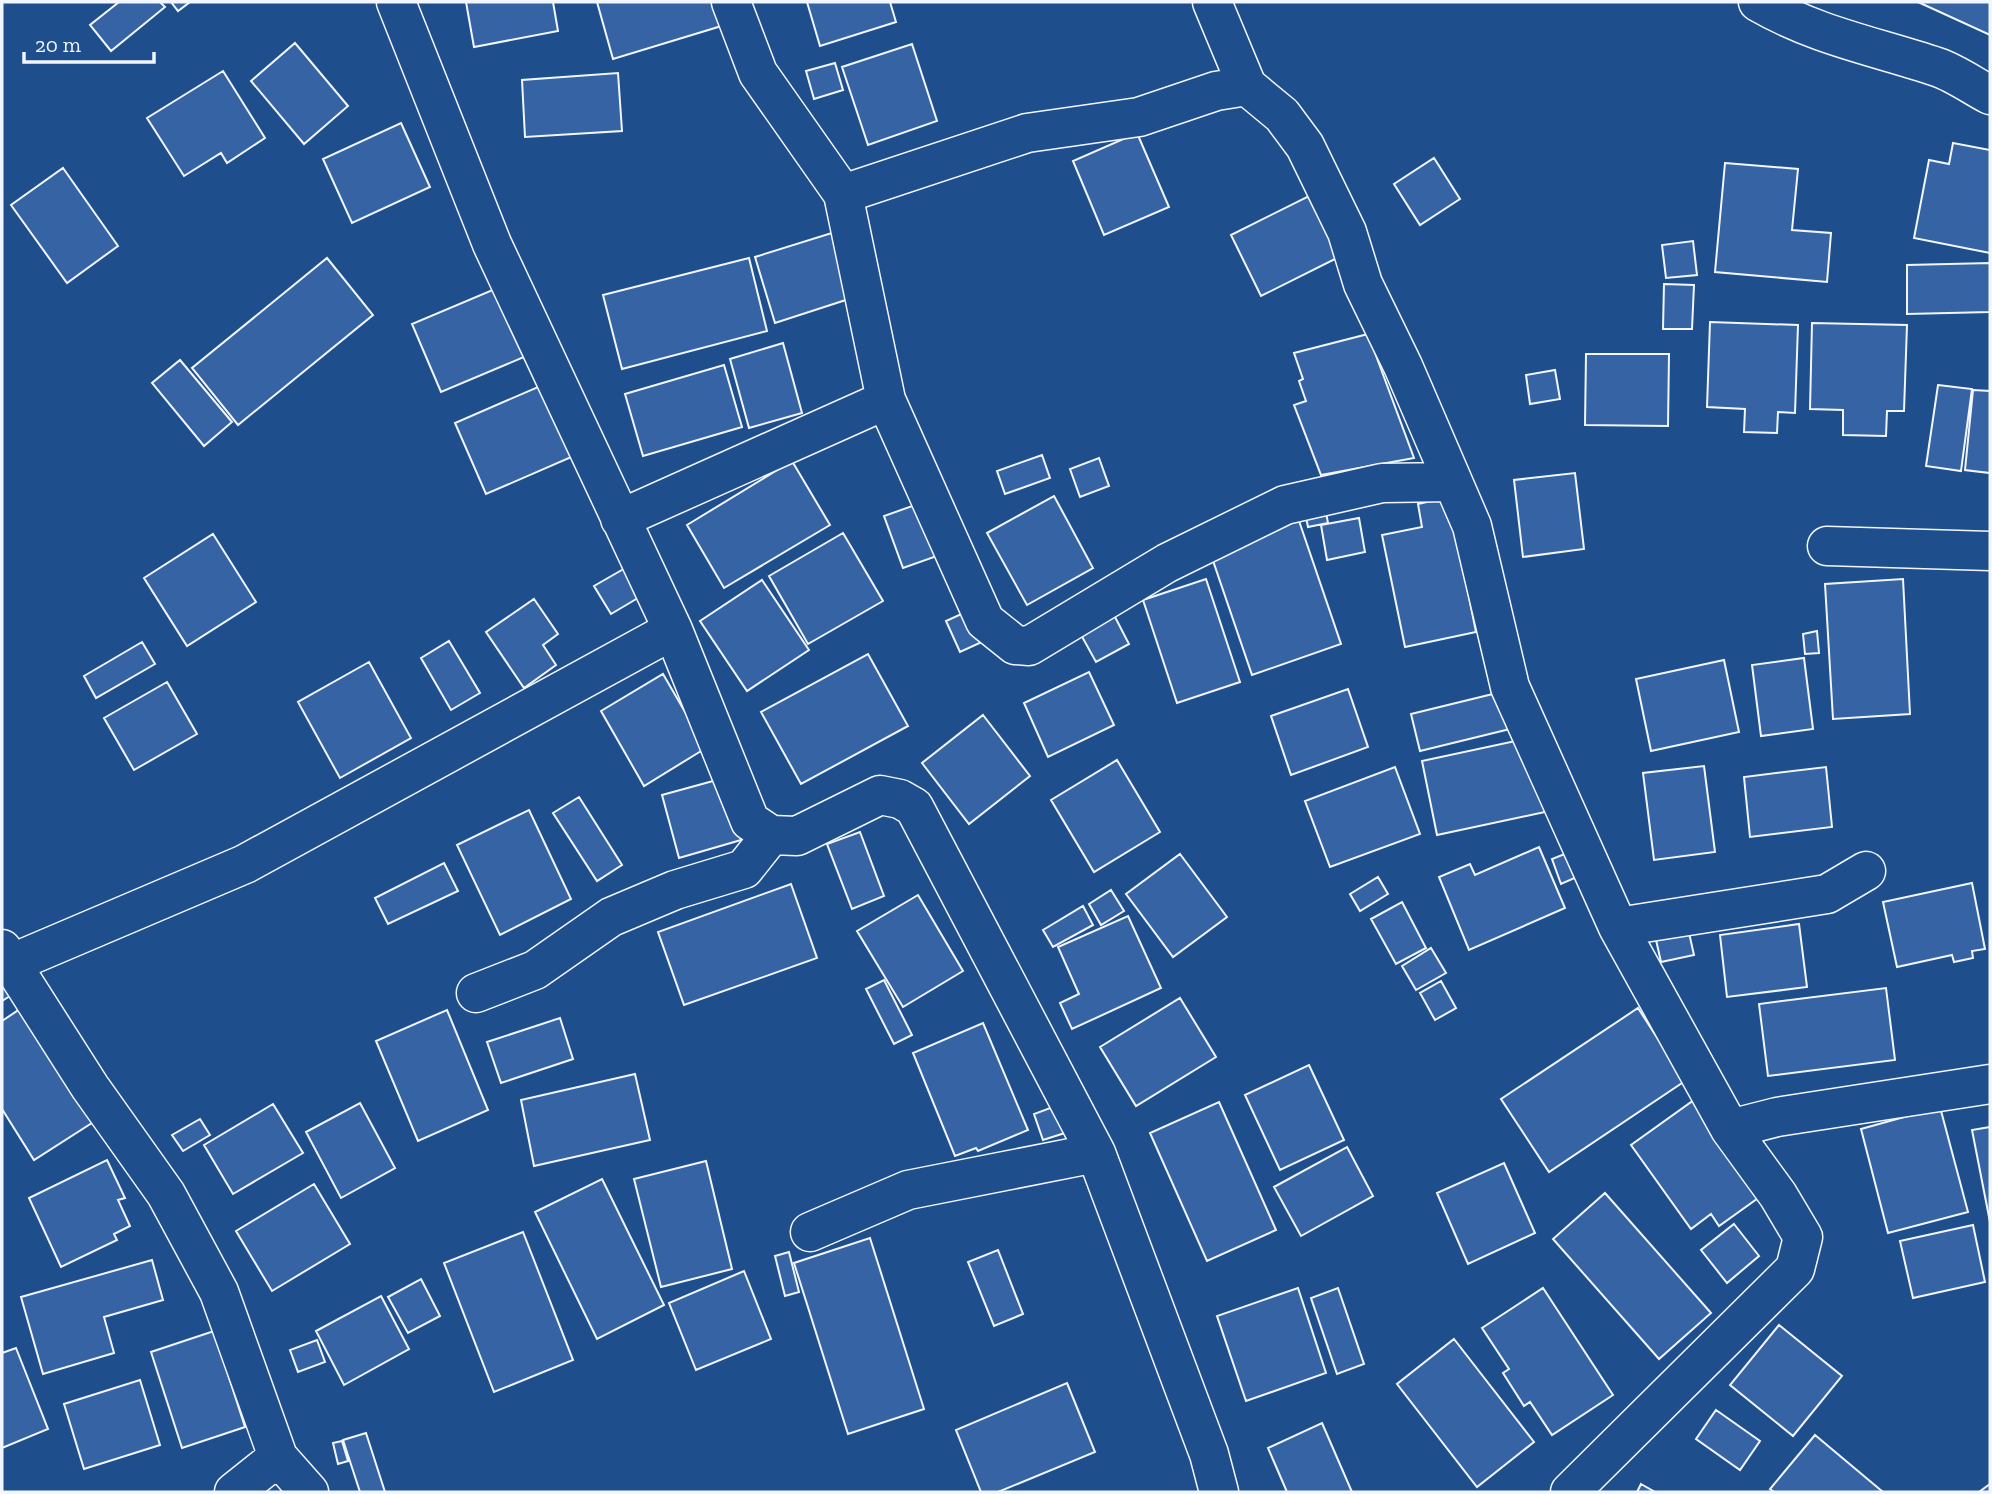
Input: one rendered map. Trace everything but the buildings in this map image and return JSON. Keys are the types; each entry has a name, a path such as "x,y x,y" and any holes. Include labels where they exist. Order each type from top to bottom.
{"street":[{"path":"396,2 512,290 673,630 750,821 771,835 797,836 880,794 900,799 914,807 1096,1153 1209,1454 1219,1492"},
{"path":"731,2 758,73 843,194 886,400 985,621 1014,645 1029,646 1167,563 1285,505 1382,483 1453,482"},
{"path":"1212,2 1247,86 1282,115 1305,146 1347,232 1363,284 1472,526 1510,688 1618,927 1730,1129 1778,1195 1803,1237 1795,1269 1570,1492"},
{"path":"1758,2 1793,22 1867,49 1940,68 1990,95"},
{"path":"843,194 1027,133 1139,117 1216,91 1247,86"},
{"path":"620,519 886,400"},
{"path":"1827,547 1990,551"},
{"path":"309,1492 278,1457 219,1292 166,1194 6,956 245,864 673,630"},
{"path":"475,993 535,970 611,917 675,890 744,869 771,835"},
{"path":"1618,927 1827,894 1866,871"},
{"path":"1730,1129 1776,1117 1990,1084"},
{"path":"810,1232 908,1190 1096,1153"},
{"path":"234,1492 278,1457"}]}
